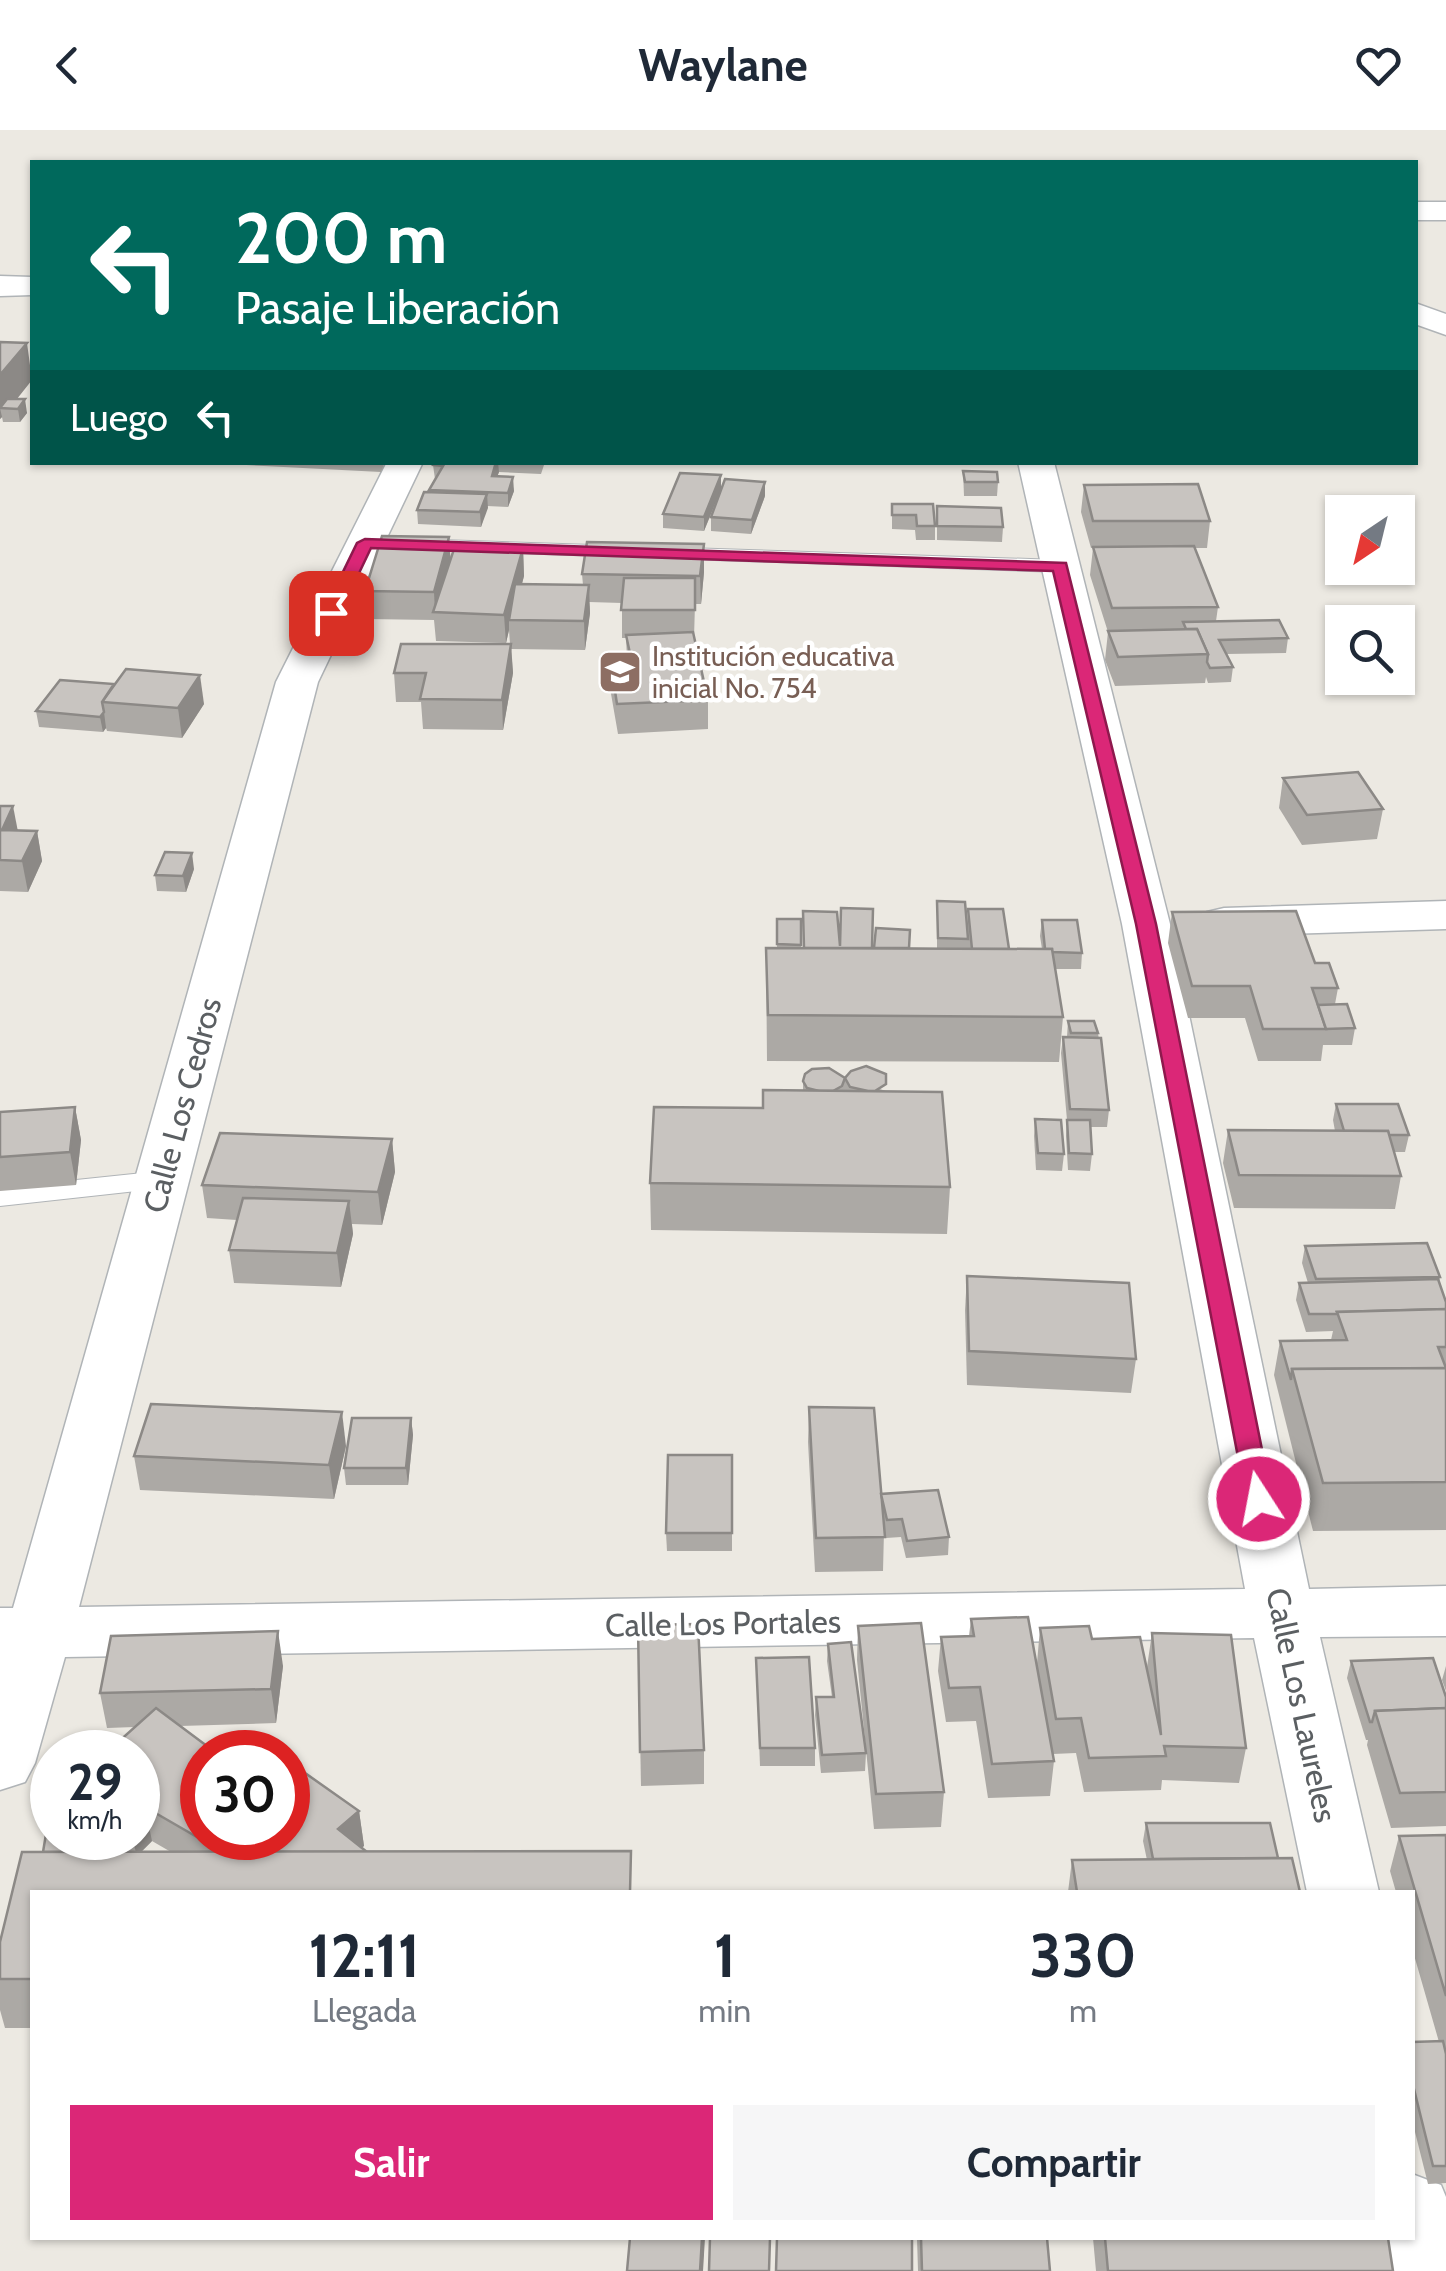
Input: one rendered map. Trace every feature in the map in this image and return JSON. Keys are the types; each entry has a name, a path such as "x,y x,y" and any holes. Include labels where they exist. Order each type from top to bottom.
{"street":[{"path":"1418,211 1446,212"},
{"path":"0,286 30,286"},
{"path":"1418,314 1446,325"},
{"name":"Calle Los Cedros","path":"0,1763 20,1634 162,1180 297,682 404,465"},
{"name":"Calle Los Laureles","path":"1037,465 1146,924 1282,1614 1343,1890"},
{"path":"1146,924 1446,915"},
{"name":"Calle Los Portales","path":"20,1634 1446,1611"},
{"path":"1415,2227 1423,2271"}],"lane":[{"path":"365,543 1060,566"},
{"path":"0,1197 162,1180"},
{"path":"1415,2189 1446,2189"}],"building":[{"path":"0,342 27,343 0,375"},
{"path":"7,399 25,399 18,409 0,408"},
{"path":"433,465 495,465 492,476 513,477 508,493 429,490 443,466"},
{"path":"963,471 997,472 998,482 965,482"},
{"path":"680,473 721,475 704,517 663,514"},
{"path":"725,479 765,482 752,520 711,517"},
{"path":"1198,484 1210,521 1093,521 1084,485"},
{"path":"424,492 487,494 480,512 417,510"},
{"path":"892,504 933,504 935,526 917,526 916,515 892,515"},
{"path":"937,506 1001,508 1003,527 937,526"},
{"path":"382,536 449,537 434,592 365,591"},
{"path":"587,542 704,544 700,576 582,574"},
{"path":"455,546 523,548 504,615 433,612"},
{"path":"1194,546 1218,607 1112,608 1093,547"},
{"path":"624,578 695,578 695,610 621,610"},
{"path":"515,584 589,585 584,621 509,620"},
{"path":"1279,620 1288,638 1219,640 1233,667 1210,668 1197,629 1186,629 1183,622"},
{"path":"1197,629 1208,654 1118,657 1108,631"},
{"path":"693,632 708,700 617,704 610,659 631,658 626,635"},
{"path":"401,644 511,644 502,700 420,699 426,673 394,673"},
{"path":"126,669 200,675 178,708 102,702"},
{"path":"60,680 114,684 102,702 104,712 100,717 36,711"},
{"path":"1358,772 1383,809 1307,815 1283,778"},
{"path":"0,806 13,806 2,830 37,831 22,861 0,860"},
{"path":"165,852 192,853 183,876 155,875"},
{"path":"937,901 965,902 968,939 938,938"},
{"path":"841,908 873,909 872,948 804,948 803,911 837,912 840,946"},
{"path":"968,909 1003,909 1009,949 972,949"},
{"path":"1296,911 1315,963 1329,963 1338,988 1312,988 1326,1029 1263,1029 1250,986 1192,986 1172,912"},
{"path":"777,919 801,919 801,945 777,944"},
{"path":"1042,920 1077,920 1082,953 1045,949"},
{"path":"876,928 910,930 909,948 874,948"},
{"path":"766,948 1052,949 1063,1017 768,1015"},
{"path":"1347,1004 1355,1028 1326,1029 1318,1005"},
{"path":"1068,1021 1094,1021 1098,1033 1071,1033"},
{"path":"1063,1037 1101,1038 1109,1110 1070,1109"},
{"path":"866,1066 886,1074 886,1084 875,1091 850,1087 845,1078 851,1071"},
{"path":"829,1068 845,1078 842,1086 833,1091 807,1088 805,1074 812,1069"},
{"path":"763,1090 942,1092 950,1187 650,1183 654,1107 763,1108"},
{"path":"1336,1104 1398,1104 1409,1135 1344,1131"},
{"path":"75,1107 70,1152 0,1157 0,1112"},
{"path":"1035,1119 1061,1120 1064,1154 1038,1153"},
{"path":"1067,1120 1090,1120 1092,1154 1069,1153"},
{"path":"1228,1130 1388,1131 1401,1176 1239,1175"},
{"path":"220,1133 392,1139 378,1192 202,1185"},
{"path":"243,1198 349,1201 337,1253 229,1250"},
{"path":"1427,1243 1440,1277 1316,1279 1305,1246"},
{"path":"967,1276 1129,1283 1136,1359 969,1351"},
{"path":"1438,1279 1446,1309 1338,1314 1309,1314 1299,1283"},
{"path":"1446,1309 1446,1347 1438,1347 1446,1368 1292,1369 1291,1380 1280,1341 1347,1340 1337,1312"},
{"path":"1446,1368 1446,1482 1323,1483 1292,1369"},
{"path":"151,1404 342,1412 329,1465 134,1456"},
{"path":"809,1407 874,1408 885,1537 816,1538"},
{"path":"352,1418 411,1418 406,1468 344,1468"},
{"path":"668,1455 732,1455 732,1533 666,1533"},
{"path":"938,1490 949,1537 907,1541 902,1519 887,1520 881,1494"},
{"path":"1028,1617 1054,1761 992,1764 980,1687 949,1688 941,1637 974,1636 971,1619"},
{"path":"921,1623 944,1792 876,1794 858,1626"},
{"path":"698,1624 704,1750 640,1752 638,1625"},
{"path":"1089,1626 1092,1639 1140,1637 1161,1735 1152,1633 1231,1635 1246,1748 1164,1746 1166,1756 1089,1758 1081,1718 1056,1719 1040,1628"},
{"path":"278,1631 271,1689 100,1693 111,1636"},
{"path":"851,1642 866,1753 822,1755 816,1697 834,1697 828,1644"},
{"path":"809,1657 815,1748 760,1748 756,1658"},
{"path":"1433,1658 1446,1708 1375,1711 1370,1722 1351,1661"},
{"path":"156,1708 186,1730 180,1730 180,1827 160,1816 160,1730 132,1730"},
{"path":"1446,1708 1446,1792 1400,1793 1375,1711"},
{"path":"310,1776 359,1811 338,1829 367,1852 310,1852"},
{"path":"1146,1823 1270,1823 1278,1858 1153,1859"},
{"path":"1446,1835 1446,1996 1415,1890 1399,1836"},
{"path":"631,1851 630,1890 30,1890 30,1979 0,1979 0,1942 22,1852 30,1852 30,1860 160,1860 160,1852 180,1852 180,1860 310,1860 310,1852"},
{"path":"1292,1858 1300,1890 1077,1890 1072,1860"},
{"path":"1443,2041 1446,2166 1433,2166 1415,2093 1415,2042"},
{"path":"630,2240 702,2240 700,2271 627,2271"},
{"path":"710,2240 770,2240 769,2271 709,2271"},
{"path":"777,2240 912,2240 912,2271 776,2271"},
{"path":"921,2240 1047,2240 1050,2271 922,2271"},
{"path":"1105,2240 1388,2240 1393,2271 1108,2271"}],"place":[{"name":"Institución educativa inicial No. 754","path":"620,672"}],"route":[{"path":"331,613 365,543 1060,566 1146,924 1259,1499"}]}
